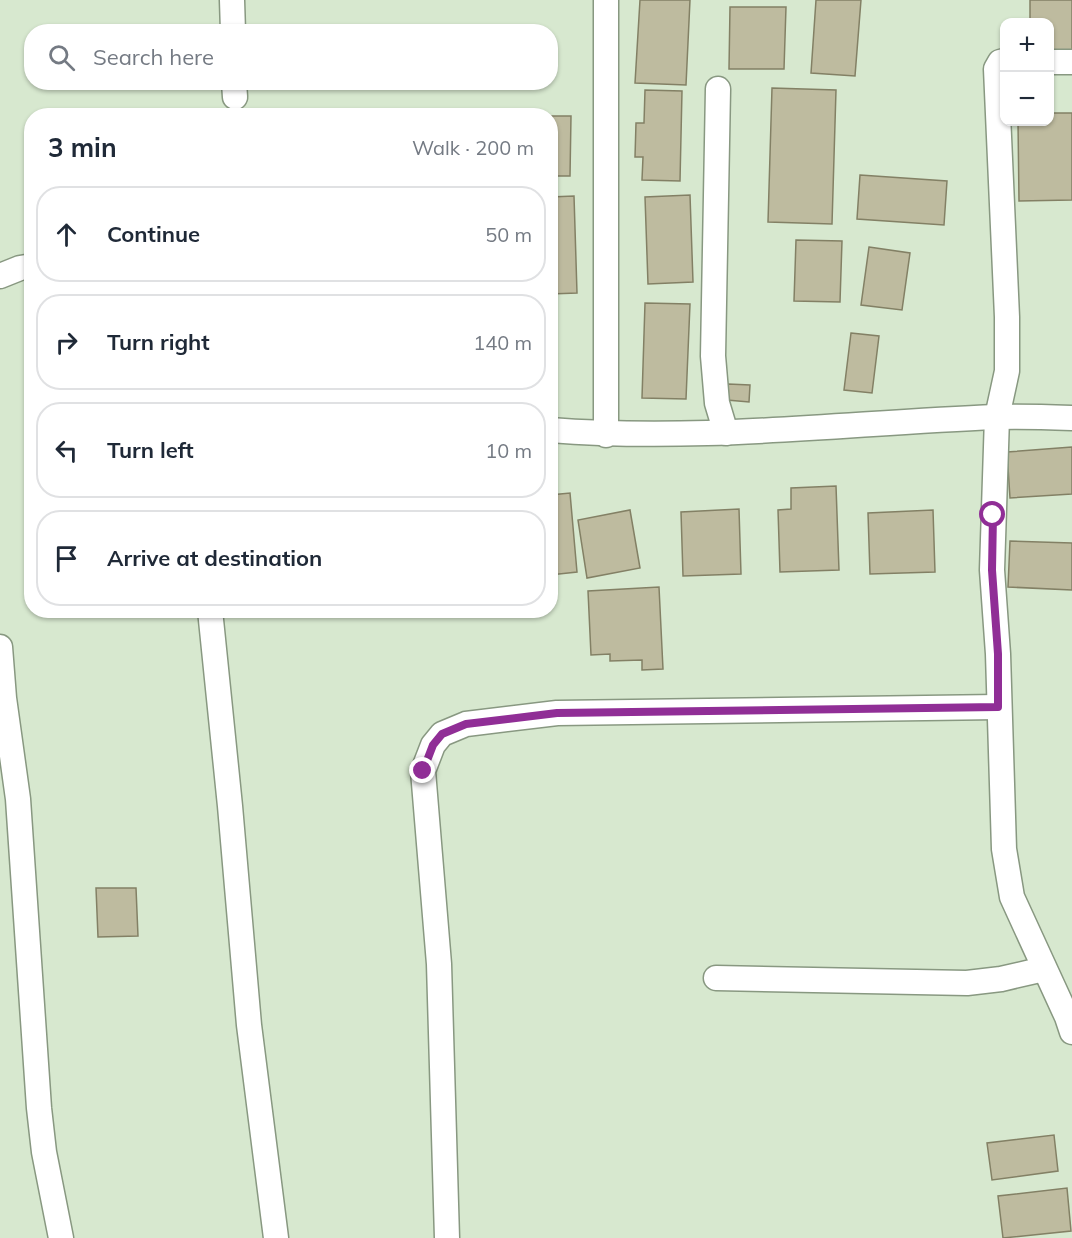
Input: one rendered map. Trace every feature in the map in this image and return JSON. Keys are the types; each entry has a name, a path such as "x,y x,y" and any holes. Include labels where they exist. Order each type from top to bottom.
{"street":[{"path":"232,0 233,24"},
{"path":"606,0 606,435"},
{"path":"1000,62 996,69 1007,371 997,417 992,570 998,654 1004,849 1012,897 1072,1032"},
{"path":"1054,62 1072,62"},
{"path":"718,89 713,356 717,403 726,433"},
{"path":"0,276 24,267"},
{"path":"558,431 606,435 726,433 997,417 1072,418"},
{"path":"211,618 249,1024 276,1238"},
{"path":"0,647 4,698 18,799 39,1108 44,1152 61,1238"},
{"path":"447,1238 439,964 423,771 433,745 442,734 466,724 557,713 998,707"},
{"path":"716,978 967,983 1001,979 1044,969"}],"building":[{"path":"640,0 690,0 686,85 635,83"},
{"path":"816,0 861,0 855,76 811,73"},
{"path":"1030,0 1072,0 1072,51 1054,51 1054,18 1030,18"},
{"path":"730,7 786,7 784,69 729,69"},
{"path":"772,88 836,90 832,224 768,222"},
{"path":"645,90 682,91 680,181 642,180 643,157 635,157 636,123 644,123"},
{"path":"1054,113 1072,113 1072,200 1019,201 1018,126 1054,126"},
{"path":"558,116 571,116 570,176 558,176"},
{"path":"860,175 947,181 944,225 857,219"},
{"path":"690,195 693,282 648,284 645,197"},
{"path":"574,196 577,293 558,294 558,197"},
{"path":"796,240 842,241 840,302 794,301"},
{"path":"869,247 910,253 902,310 861,305"},
{"path":"645,303 690,304 686,399 642,398"},
{"path":"851,333 879,336 872,393 844,390"},
{"path":"728,384 750,385 749,402 727,400"},
{"path":"1072,447 1072,494 1010,498 1007,452"},
{"path":"836,486 839,570 780,572 778,510 791,509 791,488"},
{"path":"570,493 577,572 558,574 558,494"},
{"path":"739,509 741,574 683,576 681,512"},
{"path":"630,510 640,568 587,578 578,520"},
{"path":"933,510 935,572 870,574 868,513"},
{"path":"1010,541 1072,543 1072,590 1008,587"},
{"path":"659,587 663,669 642,670 642,660 610,661 610,654 591,655 588,591"},
{"path":"96,888 136,888 138,936 98,937"},
{"path":"1054,1135 1058,1171 992,1180 987,1143"},
{"path":"1067,1188 1071,1231 1003,1238 998,1196"}],"route":[{"path":"423,771 433,745 442,734 466,724 557,713 998,707 998,654 992,570 993,515"}]}
